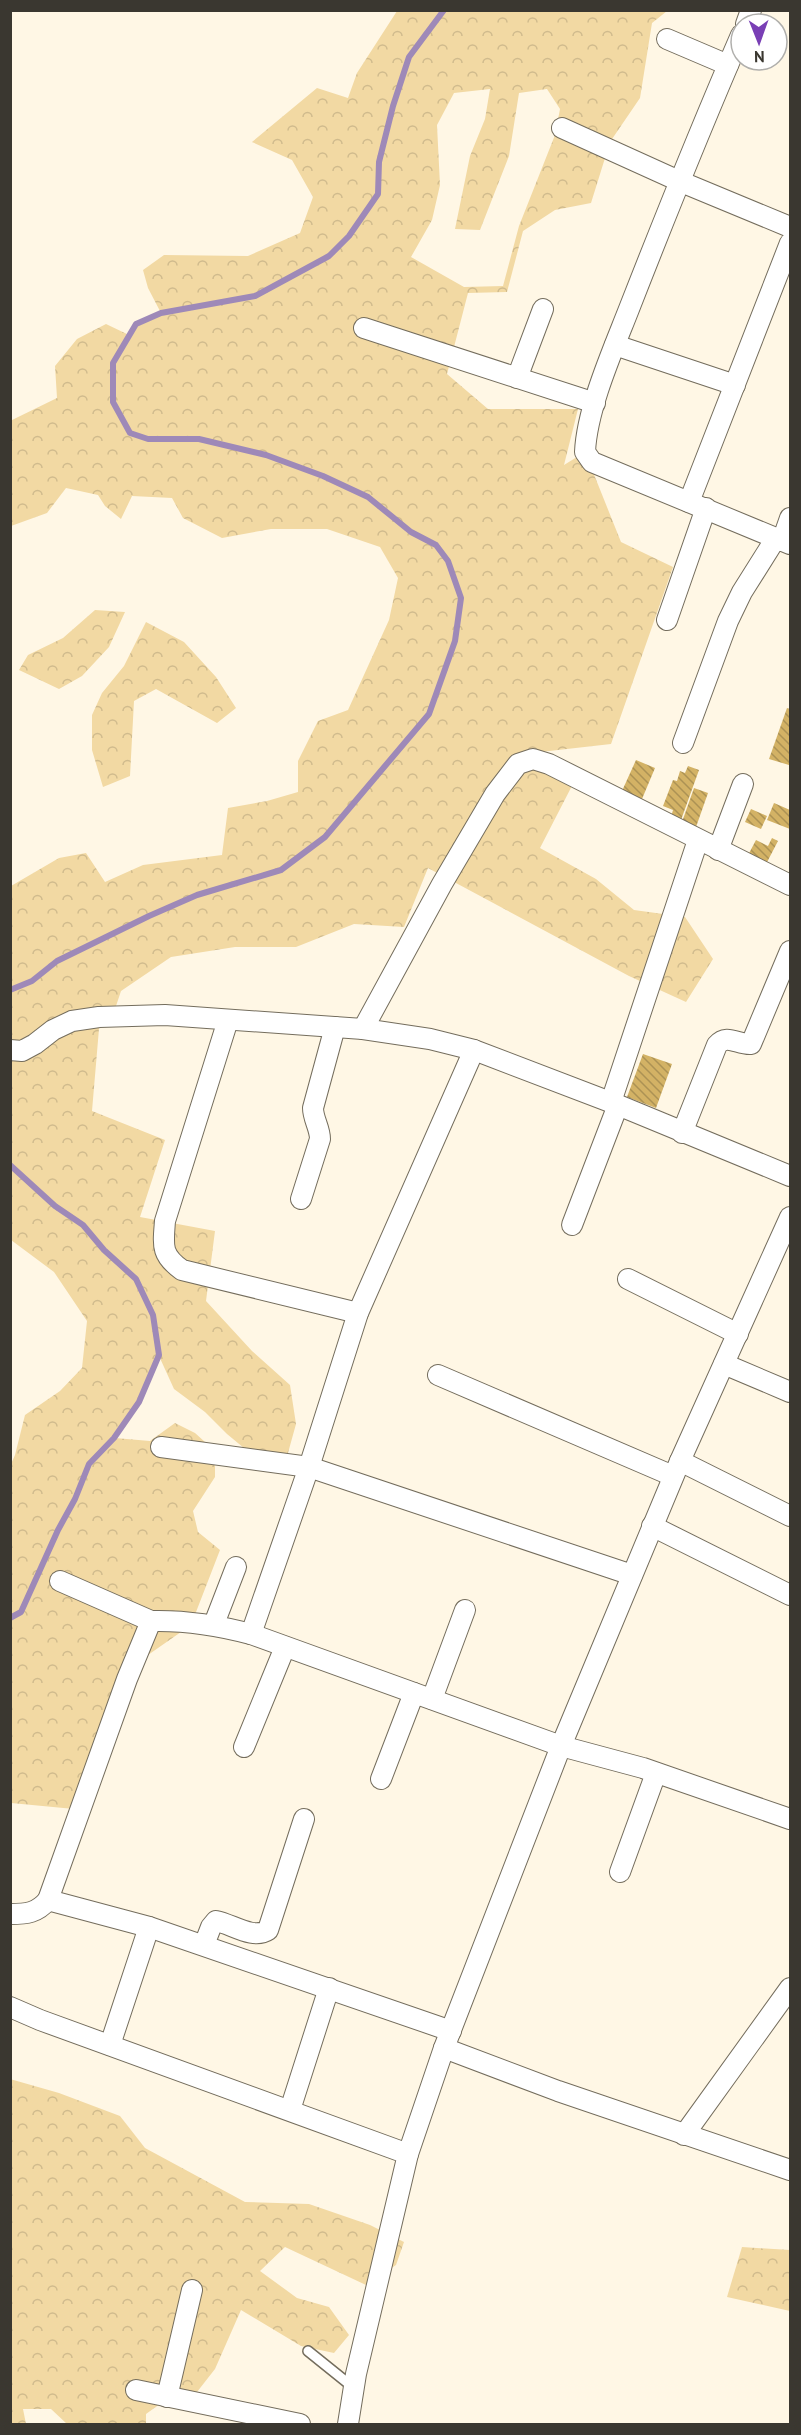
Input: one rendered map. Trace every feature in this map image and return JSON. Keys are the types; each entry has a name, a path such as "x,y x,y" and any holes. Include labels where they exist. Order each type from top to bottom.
{"street":[{"path":"667,39 728,65 679,181 615,345 595,403 585,452 592,462 783,541"},
{"path":"562,128 679,181 790,227"},
{"path":"668,620 698,505 735,385 790,243"},
{"path":"517,378 543,309"},
{"path":"364,328 595,403"},
{"path":"615,345 735,385"},
{"path":"683,744 742,592 783,541 790,518"},
{"path":"363,1029 448,874 495,794 518,764 533,759 549,764 790,885"},
{"path":"718,850 743,784"},
{"path":"572,1225 614,1104 698,840"},
{"path":"682,1133 717,1045 721,1040 728,1039 751,1044 790,951"},
{"path":"10,1050 22,1051 52,1030 72,1021 99,1017 165,1015 363,1029 430,1039 474,1050 790,1176"},
{"path":"228,1020 165,1221 163,1243 167,1259 182,1270 358,1313"},
{"path":"301,1198 320,1139 320,1131 313,1117 313,1108 334,1027"},
{"path":"251,1634 309,1467 358,1313 474,1050"},
{"path":"348,2424 354,2388 408,2154 448,2039 561,1746 652,1526 790,1217"},
{"path":"628,1279 738,1334"},
{"path":"724,1364 790,1392"},
{"path":"438,1375 677,1468 790,1516"},
{"path":"161,1447 309,1467 632,1575"},
{"path":"652,1526 790,1595"},
{"path":"214,1624 236,1567"},
{"path":"60,1581 151,1621 214,1624 251,1634 561,1746 656,1773 790,1819"},
{"path":"381,1779 465,1610"},
{"path":"10,1914 40,1910 48,1900 127,1679 151,1621"},
{"path":"244,1747 285,1647"},
{"path":"620,1872 656,1773"},
{"path":"204,1945 211,1927 216,1922 254,1934 263,1934 268,1930 304,1819"},
{"path":"48,1900 149,1927 329,1988 448,2039 558,2091 790,2170"},
{"path":"110,2045 149,1927"},
{"path":"290,2110 329,1988"},
{"path":"684,2135 790,1988"},
{"path":"10,2007 408,2154"},
{"path":"167,2397 192,2290"},
{"path":"136,2390 300,2424"}],"lane":[{"path":"308,2351 354,2388"}],"green space":[{"path":"397,11 667,11 652,23 640,98 610,142 591,203 555,210 523,231 507,292 468,293 447,374 488,409 578,409 564,465 585,452 621,542 673,567 611,744 514,755 576,778 540,848 596,879 634,910 685,917 713,959 686,1002 629,976 428,868 404,927 354,924 296,947 235,947 171,957 121,991 111,1021 100,1017 92,1111 165,1140 140,1217 215,1231 206,1301 252,1351 290,1385 296,1424 283,1471 250,1453 205,1412 174,1389 159,1356 139,1402 115,1438 150,1441 175,1423 195,1433 215,1451 215,1477 193,1511 198,1532 220,1550 191,1625 148,1655 116,1706 74,1809 11,1803 11,1464 25,1415 60,1391 82,1368 87,1321 54,1272 11,1240 11,886 59,858 86,853 105,882 143,865 222,855 228,808 267,801 298,792 298,761 318,721 348,710 389,620 398,578 380,547 327,529 271,529 222,538 183,518 172,498 132,496 121,519 105,506 98,495 66,488 47,513 11,526 10,418 12,420 57,398 55,366 77,339 106,324 129,335 136,324 161,313 148,288 143,270 164,255 248,256 300,233 313,197 292,160 252,142 317,88 348,98 357,73","holes":["490,89 485,119 470,156 455,229 480,230 509,156 519,93 547,89 560,109 555,135 519,226 503,286 464,287 411,257 432,220 440,185 437,125 454,93"]},
{"path":"95,610 125,612 109,647 82,676 59,689 19,670 28,655 63,638"},
{"path":"146,622 184,642 216,677 236,708 217,723 156,689 134,701 130,776 103,787 92,750 92,715 102,693 124,666"},
{"path":"10,2079 59,2093 120,2116 145,2148 245,2202 309,2204 370,2225 404,2242 396,2265 366,2285 285,2247 260,2271 297,2298 329,2307 349,2335 334,2353 301,2346 241,2310 215,2369 197,2392 171,2396 146,2414 146,2424 67,2424 51,2409 23,2409 26,2424 11,2424"},
{"path":"742,2247 790,2250 790,2311 727,2297"}],"building":[{"path":"787,708 790,709 789,765 769,759"},
{"path":"636,760 655,768 642,799 622,791"},
{"path":"688,766 699,770 681,820 671,817 673,810 663,806 673,780 677,781 680,771 685,773"},
{"path":"694,788 708,793 696,827 682,822"},
{"path":"774,803 790,810 790,829 767,820"},
{"path":"751,809 767,816 761,829 745,822"},
{"path":"772,838 778,841 764,868 746,859 756,840 768,846"},
{"path":"643,1054 672,1064 656,1108 627,1097"}],"waterway":[{"path":"10,990 32,981 57,961 149,916 197,895 281,870 325,837 429,714 455,641 461,598 448,561 436,545 411,532 368,497 323,476 266,455 199,439 148,439 130,433 113,402 113,363 136,324 161,313 255,296 329,256 349,236 378,194 379,162 393,106 409,57 444,10"},
{"path":"10,1165 55,1206 83,1225 104,1250 136,1279 153,1315 159,1355 139,1402 114,1438 89,1464 75,1499 58,1530 21,1612 10,1618"}]}
